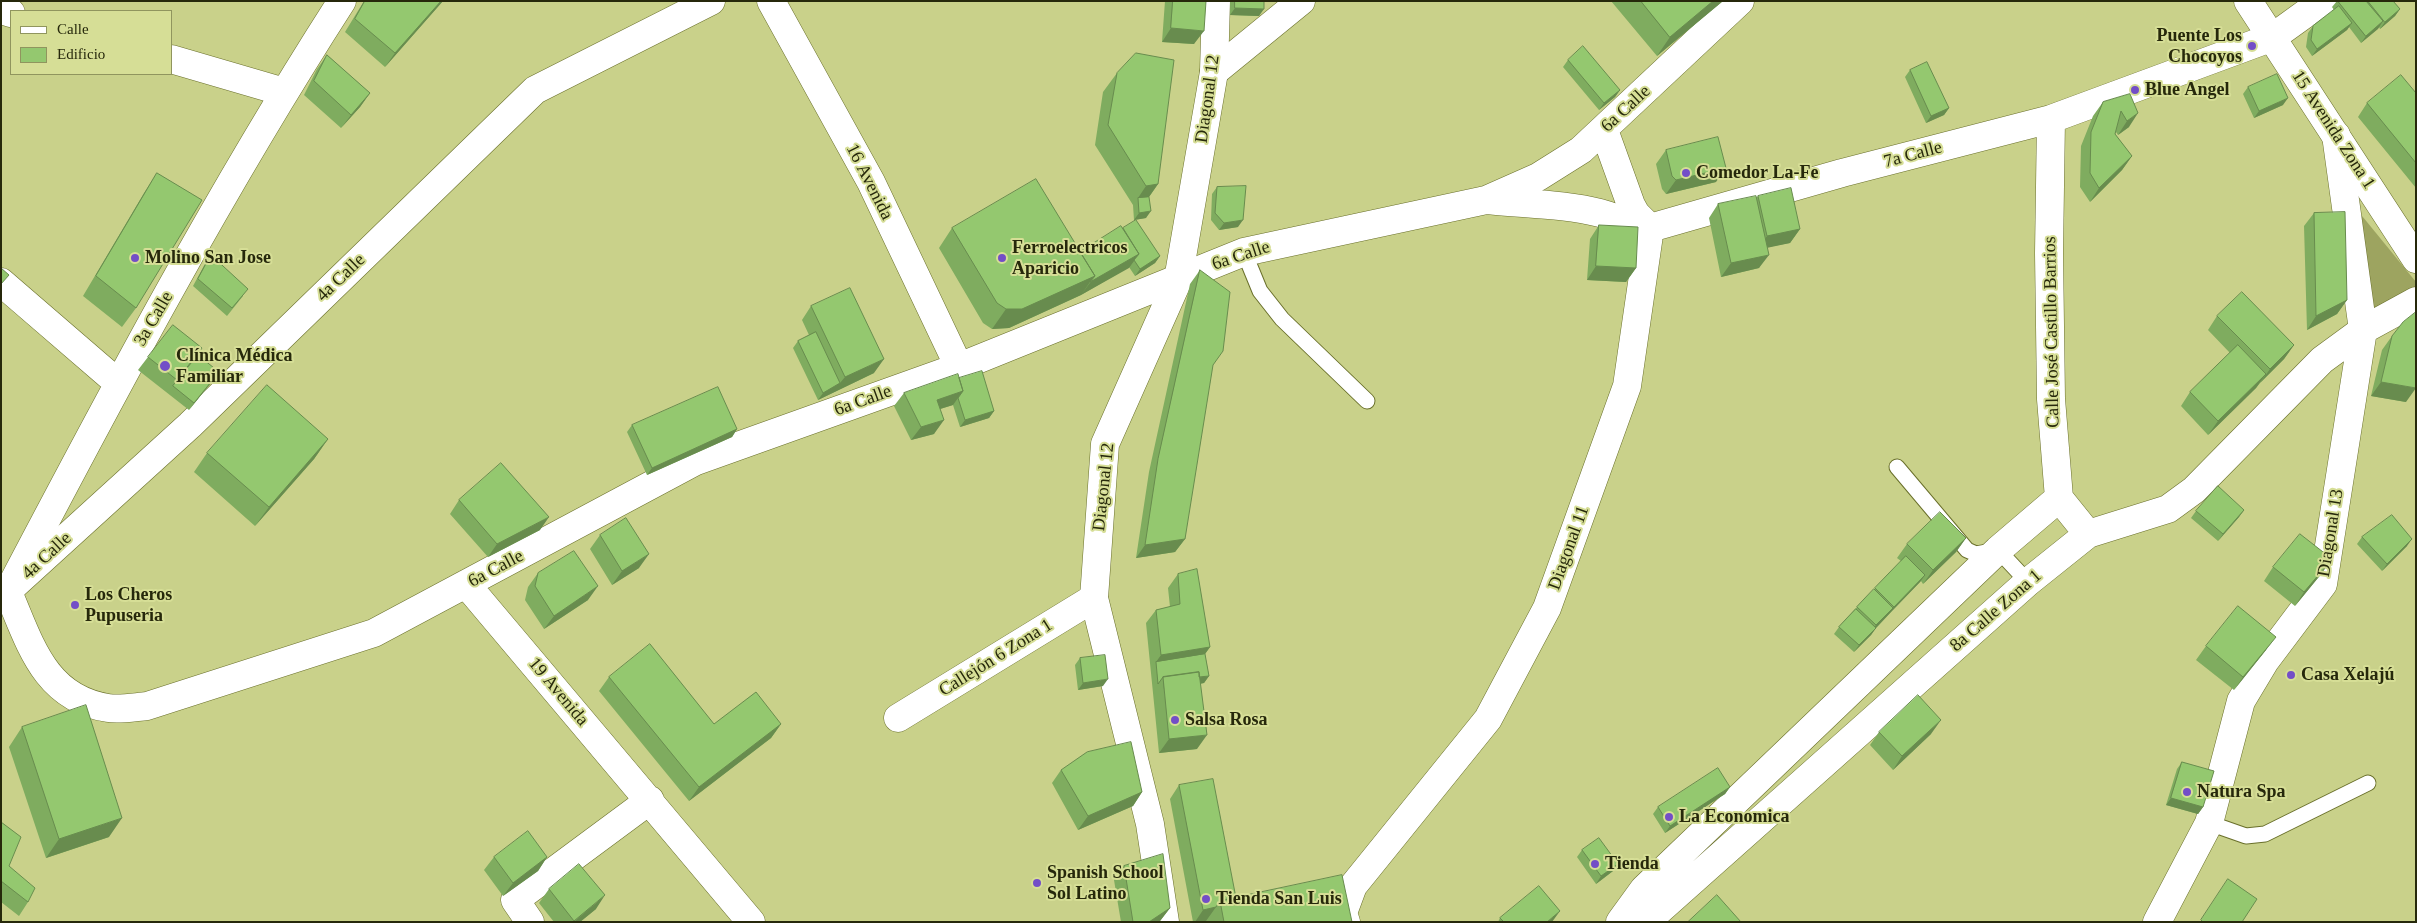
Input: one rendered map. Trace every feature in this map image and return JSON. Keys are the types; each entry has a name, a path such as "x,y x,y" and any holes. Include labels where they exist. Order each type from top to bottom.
{"street":[{"name":"3a Calle","path":"3,600 118,383 284,92 342,1"},
{"name":"4a Calle","path":"3,600 197,418 535,90 711,1"},
{"name":"16 Avenida","path":"771,1 871,182 959,367"},
{"name":"Diagonal 12","path":"1165,922 1150,824 1094,598 1105,444 1178,280 1214,72 1216,1"},
{"path":"1214,72 1301,1"},
{"name":"6a Calle","path":"3,600 38,662 54,682 80,700 109,708 147,706 374,633 696,461 959,367 1244,252 1486,200 1538,177 1581,150 1604,130 1740,1"},
{"name":"15 Avenida Zona 1","path":"2248,1 2416,259"},
{"name":"7a Calle","path":"1486,200 1598,212 1616,217 1641,229 1650,228 1842,174 2051,119 2273,37 2323,1"},
{"path":"172,59 284,92"},
{"name":"Calle José Castillo Barrios","path":"2051,119 2049,253 2051,399 2059,498"},
{"path":"1604,130 1631,205 1636,214 1650,228"},
{"name":"Diagonal 13","path":"2158,922 2209,823 2241,702 2266,661 2323,584 2363,330 2336,135"},
{"name":"Diagonal 11","path":"1346,922 1343,913 1353,886 1488,719 1547,608 1627,386 1650,228"},
{"path":"1,282 118,383"},
{"name":"8a Calle Zona 1","path":"1646,922 2028,582 2088,534 2168,509 2194,490 2322,360 2363,330 2416,300"},
{"path":"1620,922 1644,889 1998,550 2059,498 2088,534"},
{"name":"19 Avenida","path":"466,584 751,922"},
{"name":"Callejón 6 Zona 1","path":"898,718 1094,598"},
{"path":"523,912 650,800"}],"lane":[{"path":"1244,252 1260,291 1282,319 1367,401"},
{"path":"1897,467 1967,550 1976,554 1998,550 2028,582"},
{"path":"2209,823 2246,836 2265,834 2368,783"}],"green space":[{"path":"2358,211 2416,282 2416,288 2370,315"}],"building":[{"path":"365,1 441,1 395,53 355,19"},
{"path":"1173,1 1206,1 1204,31 1171,28"},
{"path":"1235,1 1264,1 1264,9 1235,8"},
{"path":"1641,1 1713,1 1670,37"},
{"path":"2338,1 2366,1 2383,21 2366,36"},
{"path":"2368,1 2393,1 2400,9 2385,22"},
{"path":"2339,6 2352,23 2317,49 2311,40 2313,26"},
{"path":"1583,46 1620,90 1604,103 1568,60"},
{"path":"1136,53 1174,60 1158,184 1146,186 1108,125 1117,73"},
{"path":"327,55 370,93 351,115 314,81"},
{"path":"1927,62 1949,108 1931,116 1910,70"},
{"path":"2277,74 2288,98 2259,111 2248,87"},
{"path":"2401,75 2416,93 2416,163 2367,103"},
{"path":"2130,94 2138,113 2127,121 2121,111 2115,134 2132,156 2099,188 2090,173 2091,132 2103,102"},
{"path":"1718,137 1726,168 1676,180 1672,176 1666,150"},
{"name":"Molino San Jose","path":"157,173 202,200 136,308 96,276"},
{"name":"Ferroelectricos Aparicio","path":"1036,179 1095,276 1022,309 1006,309 997,303 952,228"},
{"path":"1246,186 1243,220 1224,223 1215,213 1217,187"},
{"path":"1791,188 1800,229 1767,236 1758,196"},
{"path":"1756,196 1769,255 1731,263 1718,204"},
{"path":"1149,197 1151,211 1139,213 1138,198"},
{"path":"2345,212 2347,300 2316,316 2314,213"},
{"path":"1136,220 1160,256 1140,269 1134,260 1139,254 1123,228"},
{"path":"1599,225 1638,227 1636,268 1596,266"},
{"path":"1121,226 1139,254 1090,282 1095,276 1080,252"},
{"path":"211,255 248,289 232,308 198,279"},
{"path":"1,268 9,275 1,284"},
{"path":"1200,270 1230,292 1223,351 1213,365 1185,539 1145,545 1158,459"},
{"path":"850,288 884,359 845,377 811,306"},
{"path":"2242,292 2294,345 2270,369 2217,316"},
{"path":"2416,312 2416,388 2381,382 2392,336 2403,322"},
{"path":"173,325 202,348 177,380 148,357"},
{"path":"816,332 840,383 823,393 798,341"},
{"path":"2238,345 2266,374 2218,421 2190,392"},
{"path":"198,355 219,372 194,403 173,386"},
{"path":"982,371 994,411 965,420 958,398 963,391 959,378"},
{"path":"958,374 963,391 937,400 944,420 921,427 904,393"},
{"path":"267,385 328,439 269,507 207,453"},
{"path":"718,387 737,429 652,468 632,425"},
{"path":"501,463 549,517 497,544 459,500"},
{"path":"2218,486 2244,510 2223,534 2196,511"},
{"path":"1940,512 1966,538 1933,570 1907,544"},
{"path":"2392,515 2412,539 2387,564 2362,537"},
{"path":"626,518 649,554 622,571 600,535"},
{"path":"2300,534 2332,559 2304,592 2273,567"},
{"path":"574,551 598,586 554,616 535,586 538,573"},
{"path":"1906,556 1925,575 1894,607 1875,588"},
{"path":"1197,569 1210,647 1161,655 1156,610 1180,604 1178,574"},
{"path":"1874,589 1893,608 1876,625 1857,607"},
{"path":"2238,606 2276,637 2243,677 2206,646"},
{"path":"1856,609 1876,628 1859,645 1839,627"},
{"path":"650,644 714,724 756,692 781,724 699,787 609,677"},
{"path":"1205,654 1209,676 1199,677 1199,672 1163,677 1158,684 1156,662"},
{"path":"1105,655 1108,679 1083,683 1080,658"},
{"path":"1199,672 1207,735 1169,739 1163,677"},
{"path":"1918,695 1941,720 1902,756 1879,732"},
{"path":"86,705 122,818 59,839 22,727"},
{"path":"1131,742 1142,792 1088,816 1061,770 1087,752"},
{"name":"Natura Spa","path":"2182,762 2214,771 2203,807 2171,798"},
{"path":"1718,768 1730,787 1670,826 1658,807"},
{"path":"1213,779 1236,898 1220,901 1216,907 1203,910 1179,785"},
{"path":"1,822 21,837 9,866 35,888 28,902 1,881"},
{"path":"528,831 547,857 513,883 494,857"},
{"path":"1599,838 1618,864 1601,876 1582,850"},
{"path":"1163,854 1170,908 1149,922 1133,922 1124,866"},
{"path":"579,864 605,895 574,921 549,889"},
{"path":"1342,875 1352,922 1224,922 1220,901"},
{"path":"2228,879 2257,899 2242,922 2203,922 2201,920"},
{"path":"1539,886 1560,911 1547,922 1504,922 1500,918"},
{"path":"1717,895 1741,922 1688,922"}],"place":[{"name":"Puente Los Chocoyos","path":"2252,46"},
{"name":"Blue Angel","path":"2135,90"},
{"name":"Comedor La-Fe","path":"1686,173"},
{"name":"Molino San Jose","path":"135,258"},
{"name":"Ferroelectricos Aparicio","path":"1002,258"},
{"name":"Clínica Médica Familiar","path":"165,366"},
{"name":"Los Cheros Pupuseria","path":"75,605"},
{"name":"Casa Xelajú","path":"2291,675"},
{"name":"Salsa Rosa","path":"1175,720"},
{"name":"Natura Spa","path":"2187,792"},
{"name":"La Economica","path":"1669,817"},
{"name":"Tienda","path":"1595,864"},
{"name":"Spanish School Sol Latino","path":"1037,883"},
{"name":"Tienda San Luis","path":"1206,899"}]}
